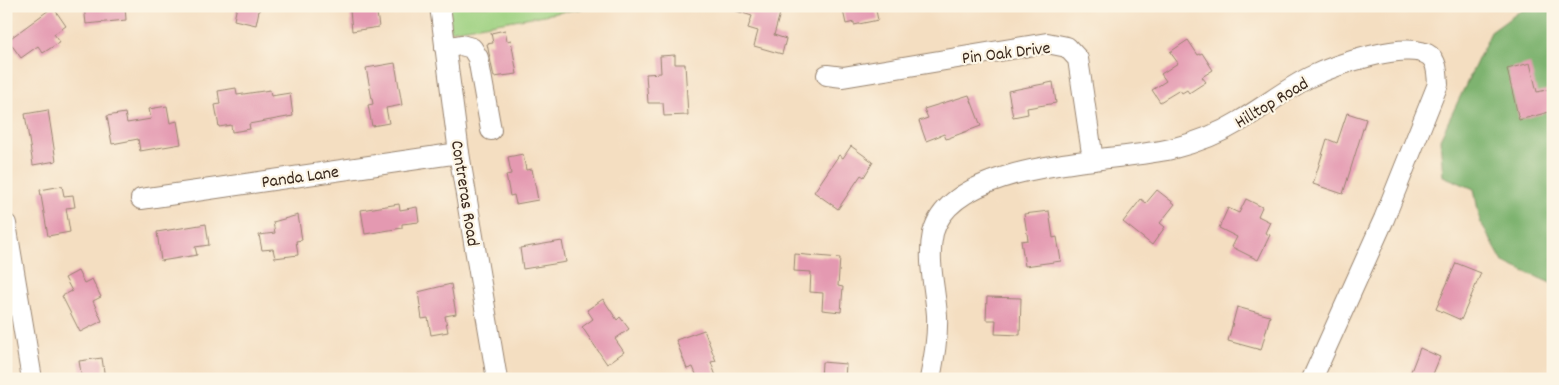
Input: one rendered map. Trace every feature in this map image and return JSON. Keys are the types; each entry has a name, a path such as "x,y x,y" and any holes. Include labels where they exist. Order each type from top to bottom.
{"street":[{"name":"Contreras Road","path":"440,6 459,153 496,379"},
{"name":"Pin Oak Drive","path":"827,75 843,77 1046,43 1067,47 1078,59 1094,160"},
{"path":"445,48 461,45 472,48 478,58 491,130"},
{"name":"Hilltop Road","path":"930,379 936,346 937,317 931,259 934,233 943,211 963,193 990,181 1034,170 1169,149 1205,139 1240,122 1310,77 1351,62 1395,51 1413,50 1429,56 1436,65 1438,84 1387,211 1312,379"},
{"name":"Panda Lane","path":"141,199 459,153"},
{"path":"6,224 32,379"}],"green space":[{"path":"447,6 597,6 449,31"},
{"path":"1541,6 1553,6 1553,284 1503,262 1480,221 1474,189 1443,176 1440,139 1491,32 1520,11"}],"building":[{"path":"84,6 125,6 126,20 86,24"},
{"path":"237,6 260,6 256,25 234,20"},
{"path":"357,6 376,6 379,27 352,31 350,10 357,9"},
{"path":"730,6 782,6 774,35 786,39 782,54 754,46 758,31 748,28 752,16 730,9"},
{"path":"842,6 875,6 878,20 854,25 854,22 846,24"},
{"path":"53,7 66,26 54,34 60,42 43,53 38,46 21,58 8,40"},
{"path":"505,30 507,41 511,40 517,74 494,77 487,44 493,43 491,33"},
{"path":"1188,40 1198,55 1202,53 1213,70 1202,77 1206,82 1189,93 1187,90 1182,93 1180,90 1160,102 1152,90 1166,81 1161,74 1178,63 1170,52"},
{"path":"675,55 675,64 685,64 688,115 664,116 663,103 648,103 646,74 661,73 660,56"},
{"path":"395,63 402,105 386,108 389,123 372,126 368,105 373,104 366,68"},
{"path":"1530,63 1537,92 1551,89 1553,111 1519,120 1507,69"},
{"path":"1053,82 1056,103 1027,108 1028,114 1013,117 1008,91"},
{"path":"236,88 237,95 270,90 271,96 290,93 293,116 249,124 250,129 232,132 231,125 219,127 215,105 220,104 218,91"},
{"path":"969,95 981,126 946,139 944,134 926,141 919,121 928,118 924,109"},
{"path":"167,106 170,123 177,121 181,144 140,151 138,139 112,144 107,116 125,113 127,123 151,119 149,109"},
{"path":"48,110 56,161 33,165 25,114"},
{"path":"1347,113 1366,119 1343,194 1313,184 1327,139 1337,143"},
{"path":"851,146 873,162 864,177 861,175 838,209 814,192 839,155 843,158"},
{"path":"523,154 526,170 532,169 538,200 516,204 514,195 510,196 506,175 511,174 508,157"},
{"path":"62,186 64,196 73,195 75,207 66,208 70,232 48,236 40,190"},
{"path":"1157,190 1175,204 1160,223 1165,227 1152,245 1123,222 1141,199 1146,203"},
{"path":"1246,199 1262,207 1258,216 1270,222 1265,233 1270,235 1258,260 1232,247 1237,237 1219,228 1228,208 1239,213"},
{"path":"399,204 400,210 417,207 419,222 402,224 402,228 365,234 361,210"},
{"path":"1049,211 1053,238 1057,237 1061,261 1025,266 1021,241 1028,240 1024,214"},
{"path":"298,215 302,240 296,241 298,255 275,258 273,249 262,250 259,235 275,233 273,222"},
{"path":"206,224 209,245 195,247 197,255 161,261 157,232"},
{"path":"562,241 566,262 523,269 520,248"},
{"path":"795,254 840,258 838,286 843,287 841,312 822,310 823,293 810,292 811,272 794,271"},
{"path":"1456,263 1481,273 1461,320 1436,309"},
{"path":"78,271 84,283 92,279 101,297 93,301 102,321 80,332 62,296 72,291 65,278"},
{"path":"451,284 456,314 445,316 448,332 431,335 428,318 422,319 418,292"},
{"path":"987,297 1021,298 1020,335 995,334 996,320 986,320"},
{"path":"603,299 617,320 620,317 629,329 615,339 624,352 607,364 582,327 593,319 587,310"},
{"path":"1237,307 1270,316 1261,350 1228,341"},
{"path":"704,330 716,361 711,362 717,379 698,379 693,367 687,369 676,340"},
{"path":"1420,348 1440,357 1431,379 1408,379"},
{"path":"102,358 105,379 82,379 79,361"},
{"path":"822,362 846,364 845,379 821,379"}]}
